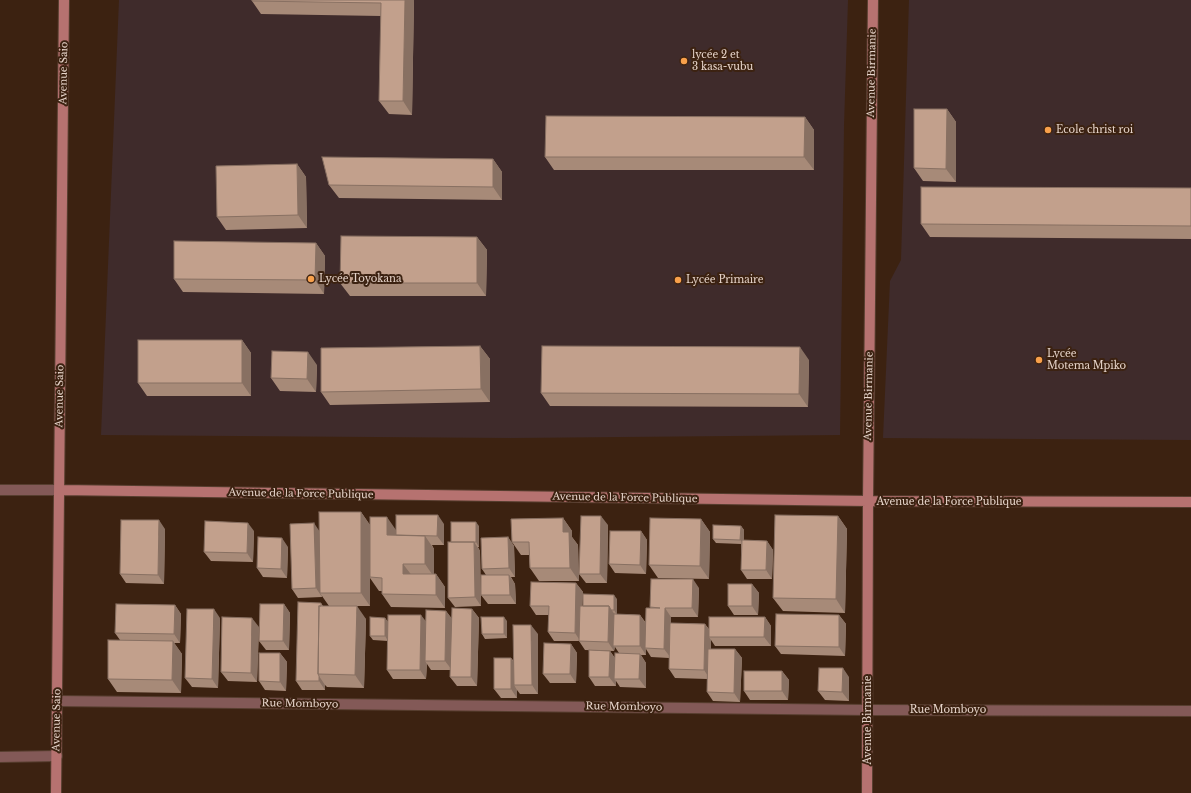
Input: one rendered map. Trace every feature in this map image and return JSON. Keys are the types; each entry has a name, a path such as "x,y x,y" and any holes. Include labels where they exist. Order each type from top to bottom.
{"street":[{"name":"Avenue Saio","path":"56,793 64,0"},
{"name":"Avenue Birmanie","path":"867,793 868,501 873,0"},
{"path":"0,490 59,490"},
{"name":"Avenue de la Force Publique","path":"59,490 868,501 1191,502"},
{"name":"Rue Momboyo","path":"57,701 868,710 1191,711"},
{"path":"0,756 57,756"}],"shaded area":[{"path":"119,0 848,0 844,125 840,435 511,438 101,435"},
{"path":"909,0 1191,0 1191,440 883,438 890,281 901,260"}],"building":[{"path":"252,0 405,0 403,101 379,101 381,3"},
{"path":"914,109 947,109 946,169 914,168"},
{"path":"546,116 805,117 804,157 545,157"},
{"path":"322,157 493,159 493,187 329,185"},
{"path":"297,164 298,215 217,217 216,166"},
{"path":"921,187 1191,188 1191,226 921,224"},
{"path":"341,236 477,237 477,283 340,283"},
{"path":"174,241 316,243 315,280 174,279"},
{"path":"138,340 242,340 242,383 138,383"},
{"path":"480,346 481,389 321,392 321,348"},
{"path":"542,346 800,347 799,394 541,393"},
{"path":"272,351 308,352 307,379 271,378"},
{"path":"319,512 361,512 361,593 320,593"},
{"path":"396,515 438,515 437,536 396,535"},
{"path":"775,515 838,516 836,599 773,598"},
{"path":"581,516 601,516 600,574 579,574"},
{"path":"370,517 387,517 387,535 425,536 425,564 403,564 403,574 436,574 436,595 382,594 382,578 370,577"},
{"path":"563,518 563,532 569,532 570,568 530,568 529,542 512,542 511,519"},
{"path":"650,518 701,519 700,566 649,565"},
{"path":"121,520 159,520 158,575 120,574"},
{"path":"205,521 248,523 247,553 204,552"},
{"path":"451,522 476,522 476,542 451,542"},
{"path":"314,523 316,588 292,589 290,524"},
{"path":"713,525 741,526 740,540 713,539"},
{"path":"610,531 641,531 640,565 609,564"},
{"path":"258,537 282,538 281,569 257,568"},
{"path":"508,537 509,568 482,569 481,538"},
{"path":"742,540 767,541 766,570 741,570"},
{"path":"448,542 474,542 475,597 448,598"},
{"path":"481,575 509,575 510,595 481,595"},
{"path":"651,579 693,579 692,608 665,608 664,649 645,648 646,608 660,608 650,607"},
{"path":"531,582 576,583 575,633 548,632 549,606 530,606"},
{"path":"728,584 752,584 752,606 728,606"},
{"path":"583,594 614,595 614,610 611,610 609,606 583,606"},
{"path":"298,602 321,603 321,606 319,606 319,681 296,681"},
{"path":"116,604 175,605 174,634 115,633"},
{"path":"260,604 284,604 283,641 259,641"},
{"path":"319,606 357,606 355,675 318,674"},
{"path":"580,606 609,606 608,642 579,641"},
{"path":"452,608 472,609 471,677 450,677"},
{"path":"187,609 214,609 212,679 185,678"},
{"path":"426,610 446,611 445,661 425,661"},
{"path":"614,614 640,615 640,646 613,646"},
{"path":"776,614 839,615 839,647 775,646"},
{"path":"388,615 421,615 420,670 387,670"},
{"path":"222,617 252,618 251,673 221,672"},
{"path":"370,617 385,618 385,636 370,636"},
{"path":"481,617 504,617 504,634 482,634"},
{"path":"709,617 765,617 764,637 709,637"},
{"path":"670,623 705,624 704,670 669,669"},
{"path":"513,625 531,625 532,685 514,685"},
{"path":"108,640 173,641 172,680 108,679"},
{"path":"544,643 571,644 570,674 543,674"},
{"path":"708,649 735,649 734,693 707,692"},
{"path":"589,650 610,651 609,677 589,677"},
{"path":"259,653 280,653 280,682 259,681"},
{"path":"615,653 640,654 639,679 614,679"},
{"path":"494,658 511,658 511,689 494,689"},
{"path":"819,668 843,668 842,692 818,691"},
{"path":"744,671 782,671 782,691 744,691"}],"place":[{"name":"lycée 2 et 3 kasa-vubu","path":"684,61"},
{"name":"Ecole christ roi","path":"1048,130"},
{"name":"Lycée Toyokana","path":"311,279"},
{"name":"Lycée Primaire","path":"678,280"},
{"name":"Lycée Motema Mpiko","path":"1039,360"}]}
